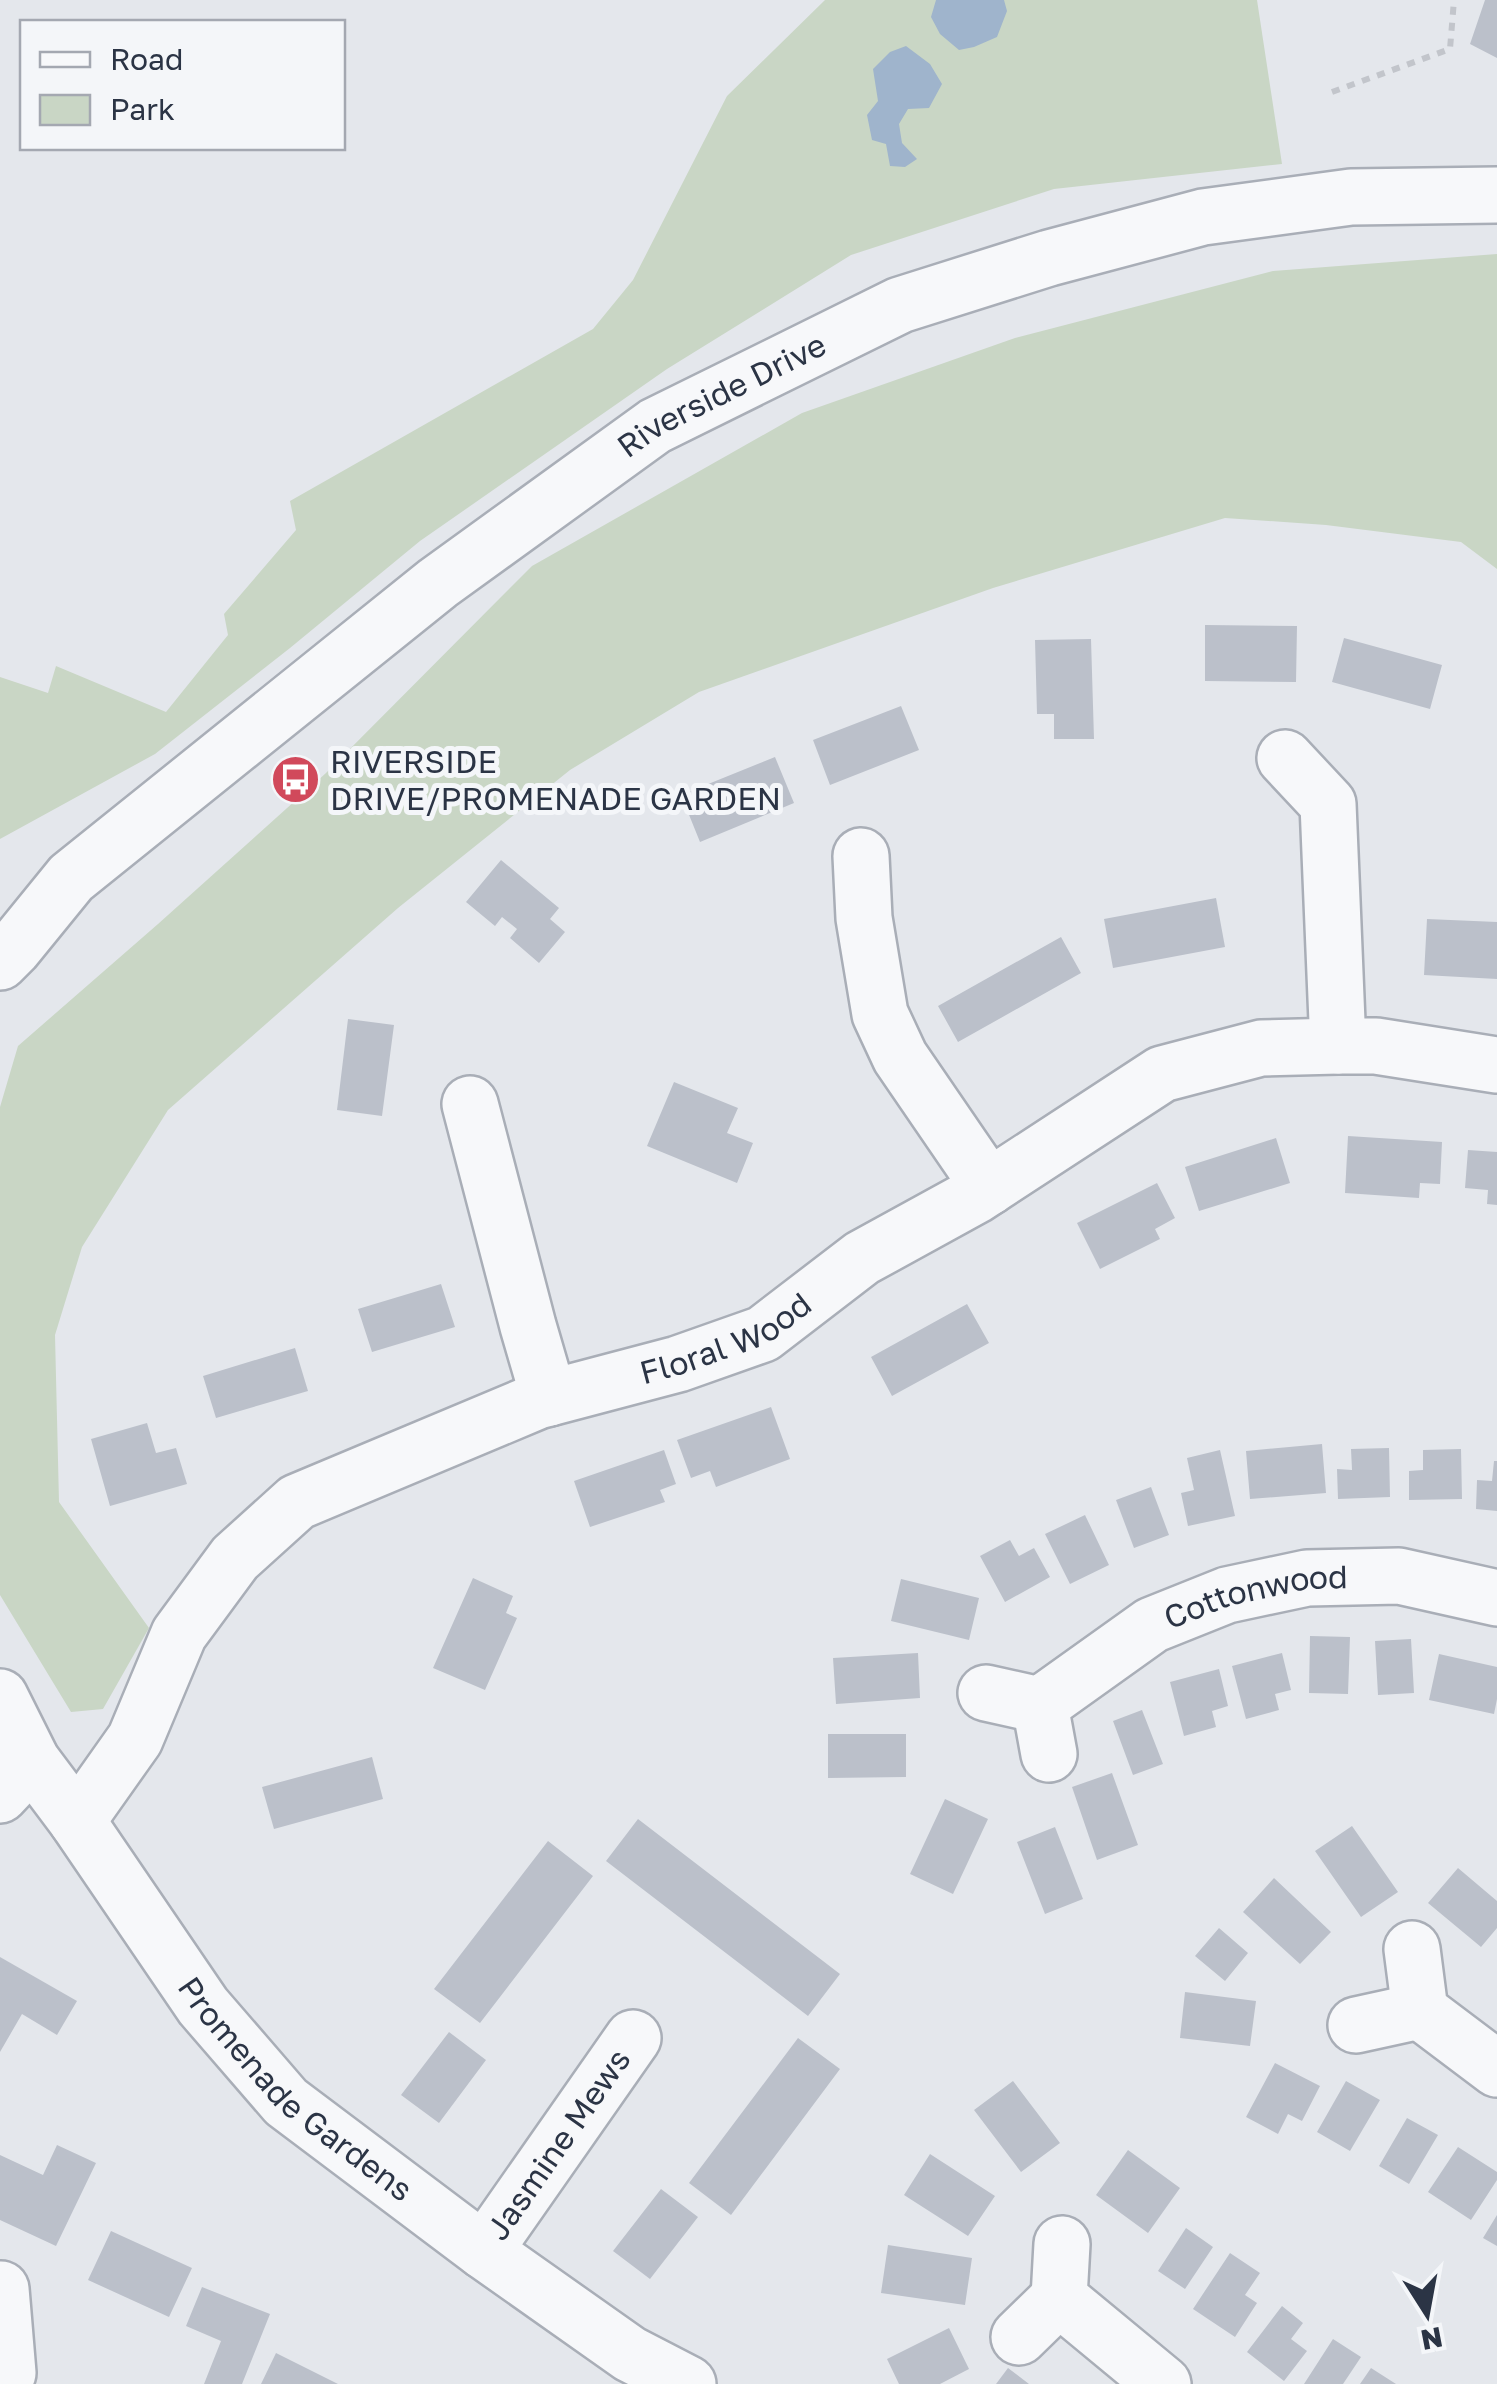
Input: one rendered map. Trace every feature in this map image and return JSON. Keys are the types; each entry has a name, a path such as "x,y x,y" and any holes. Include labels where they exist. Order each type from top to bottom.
{"street":[{"name":"Riverside Drive","path":"0,962 71,878 438,583 654,426 900,305 1049,258 1203,217 1351,197 1497,195"},
{"path":"1285,758 1328,804 1338,1046"},
{"path":"860,856 864,918 880,1014 900,1057 989,1187"},
{"name":"Riverside Drive","path":"0,906 71,878"},
{"name":"Floral Wood","path":"78,1821 136,1739 179,1634 235,1558 297,1502 549,1398 678,1364 763,1334 862,1258 989,1187 1162,1074 1261,1048 1338,1046 1376,1046 1497,1066"},
{"path":"470,1104 549,1398"},
{"name":"Cottonwood","path":"986,1693 1044,1730 1152,1625 1227,1595 1308,1578 1399,1576 1497,1598"},
{"name":"Promenade Gardens","path":"0,1697 16,1778 78,1821 203,2006 286,2102 484,2251 622,2369 688,2384"},
{"path":"1412,1949 1420,2011 1497,2069"},
{"path":"1356,2025 1420,2011"},
{"name":"Jasmine Mews","path":"484,2251 633,2038"},
{"path":"1020,2337 1059,2298 1062,2244"},
{"path":"0,2289 20,2379"},
{"path":"1059,2298 1164,2384"}],"path":[{"path":"1332,92 1450,48 1454,0"}],"green space":[{"path":"825,0 1257,0 1282,164 1054,189 851,255 667,369 420,541 155,754 0,839 0,677 48,693 56,666 166,712 228,635 224,614 296,530 290,501 593,329 633,280 727,96"},
{"path":"1497,254 1497,569 1461,542 1326,525 1225,518 993,588 699,692 570,770 398,908 168,1110 82,1247 55,1335 59,1502 149,1628 103,1709 71,1712 0,1595 0,1107 18,1046 326,773 532,566 802,413 1015,338 1273,271"}],"water":[{"path":"936,0 1004,0 1007,11 997,37 959,50 940,34 931,17"},
{"path":"906,46 930,64 942,84 929,108 908,109 899,124 902,143 917,159 905,167 890,166 886,144 872,140 867,115 878,101 873,69 890,52"}],"building":[{"path":"1485,0 1497,0 1497,58 1470,44"},
{"path":"1205,625 1297,626 1296,682 1205,681"},
{"path":"1344,638 1442,665 1430,709 1332,682"},
{"path":"1091,639 1094,739 1054,739 1054,714 1037,714 1035,640"},
{"path":"901,706 919,750 830,785 813,740"},
{"path":"775,757 794,803 700,842 681,795"},
{"path":"501,860 559,908 550,919 565,932 539,963 510,938 517,929 502,917 495,926 466,902"},
{"path":"1216,898 1225,947 1113,968 1104,919"},
{"path":"1427,919 1497,922 1497,979 1424,975"},
{"path":"1061,937 1081,973 958,1042 938,1006"},
{"path":"348,1019 394,1025 382,1116 337,1110"},
{"path":"674,1082 738,1108 727,1133 753,1143 737,1183 647,1146"},
{"path":"1348,1136 1442,1142 1440,1184 1420,1183 1419,1198 1345,1193"},
{"path":"1276,1138 1290,1183 1199,1211 1185,1167"},
{"path":"1468,1150 1497,1152 1497,1205 1487,1204 1488,1190 1465,1188"},
{"path":"1157,1183 1175,1218 1155,1229 1160,1239 1100,1269 1077,1223"},
{"path":"441,1284 455,1327 372,1352 358,1309"},
{"path":"967,1304 989,1343 892,1396 871,1357"},
{"path":"295,1348 308,1391 216,1418 203,1376"},
{"path":"771,1407 790,1459 716,1487 710,1471 691,1478 677,1440"},
{"path":"147,1423 156,1453 176,1448 187,1484 110,1506 91,1439"},
{"path":"1322,1444 1326,1493 1250,1499 1246,1451"},
{"path":"1389,1448 1390,1497 1338,1499 1337,1469 1352,1470 1351,1449"},
{"path":"1461,1449 1462,1499 1409,1500 1409,1471 1423,1470 1423,1450"},
{"path":"664,1450 676,1484 660,1490 665,1502 590,1527 574,1481"},
{"path":"1220,1450 1235,1516 1188,1526 1181,1493 1194,1490 1187,1458"},
{"path":"1494,1461 1497,1511 1476,1509 1477,1480 1492,1481"},
{"path":"1151,1487 1169,1535 1134,1548 1116,1500"},
{"path":"1085,1515 1109,1565 1070,1584 1045,1534"},
{"path":"1010,1540 1019,1556 1034,1548 1050,1577 1005,1602 980,1556"},
{"path":"473,1578 513,1596 506,1613 517,1618 485,1690 433,1668"},
{"path":"901,1579 979,1598 969,1640 891,1621"},
{"path":"1310,1636 1350,1637 1348,1694 1309,1693"},
{"path":"1411,1639 1414,1693 1378,1695 1375,1641"},
{"path":"918,1653 920,1698 836,1704 833,1658"},
{"path":"1282,1653 1291,1690 1275,1694 1279,1710 1246,1719 1232,1666"},
{"path":"1439,1654 1497,1667 1494,1714 1429,1700"},
{"path":"1219,1669 1228,1706 1212,1711 1216,1727 1184,1736 1170,1682"},
{"path":"1142,1710 1163,1764 1133,1775 1113,1721"},
{"path":"828,1734 906,1734 906,1777 828,1778"},
{"path":"372,1757 383,1799 274,1829 262,1787"},
{"path":"1112,1773 1138,1845 1097,1860 1072,1787"},
{"path":"945,1799 988,1819 953,1894 910,1874"},
{"path":"638,1819 840,1974 808,2016 606,1861"},
{"path":"1352,1826 1398,1892 1361,1917 1315,1851"},
{"path":"1055,1827 1083,1899 1045,1914 1017,1842"},
{"path":"548,1841 593,1876 480,2023 434,1989"},
{"path":"1458,1868 1497,1901 1497,1928 1481,1947 1428,1903"},
{"path":"1274,1878 1331,1932 1300,1964 1243,1912"},
{"path":"1219,1928 1248,1953 1225,1981 1195,1956"},
{"path":"0,1957 77,2001 57,2035 22,2014 0,2052"},
{"path":"1185,1992 1256,2001 1250,2046 1180,2038"},
{"path":"449,2032 486,2060 439,2123 401,2095"},
{"path":"798,2038 840,2069 731,2215 689,2183"},
{"path":"1275,2063 1320,2086 1302,2121 1288,2114 1278,2134 1246,2117"},
{"path":"1013,2081 1060,2143 1021,2172 974,2110"},
{"path":"1346,2081 1380,2100 1350,2151 1317,2132"},
{"path":"1407,2118 1438,2135 1409,2184 1379,2166"},
{"path":"57,2145 96,2163 56,2246 0,2220 0,2155 43,2175"},
{"path":"1458,2147 1497,2172 1497,2180 1471,2220 1428,2192"},
{"path":"1128,2150 1180,2188 1148,2233 1096,2195"},
{"path":"930,2154 995,2196 968,2236 904,2195"},
{"path":"661,2189 698,2217 650,2279 613,2251"},
{"path":"1497,2215 1497,2246 1483,2238"},
{"path":"1186,2228 1213,2247 1185,2289 1158,2271"},
{"path":"111,2231 192,2268 169,2317 88,2280"},
{"path":"888,2245 972,2258 965,2305 881,2293"},
{"path":"1230,2253 1260,2273 1245,2295 1257,2303 1235,2337 1193,2309"},
{"path":"202,2287 270,2314 242,2384 204,2384 221,2341 186,2326"},
{"path":"1282,2306 1303,2323 1291,2339 1307,2351 1284,2381 1247,2352"},
{"path":"949,2328 969,2369 940,2384 899,2384 887,2359"},
{"path":"1333,2339 1361,2357 1343,2384 1304,2384"},
{"path":"276,2353 338,2384 261,2384"},
{"path":"1008,2368 1029,2384 996,2384"},
{"path":"1371,2368 1396,2384 1360,2384"}],"place":[{"name":"RIVERSIDE DRIVE/PROMENADE GARDEN","path":"295,780"}]}
